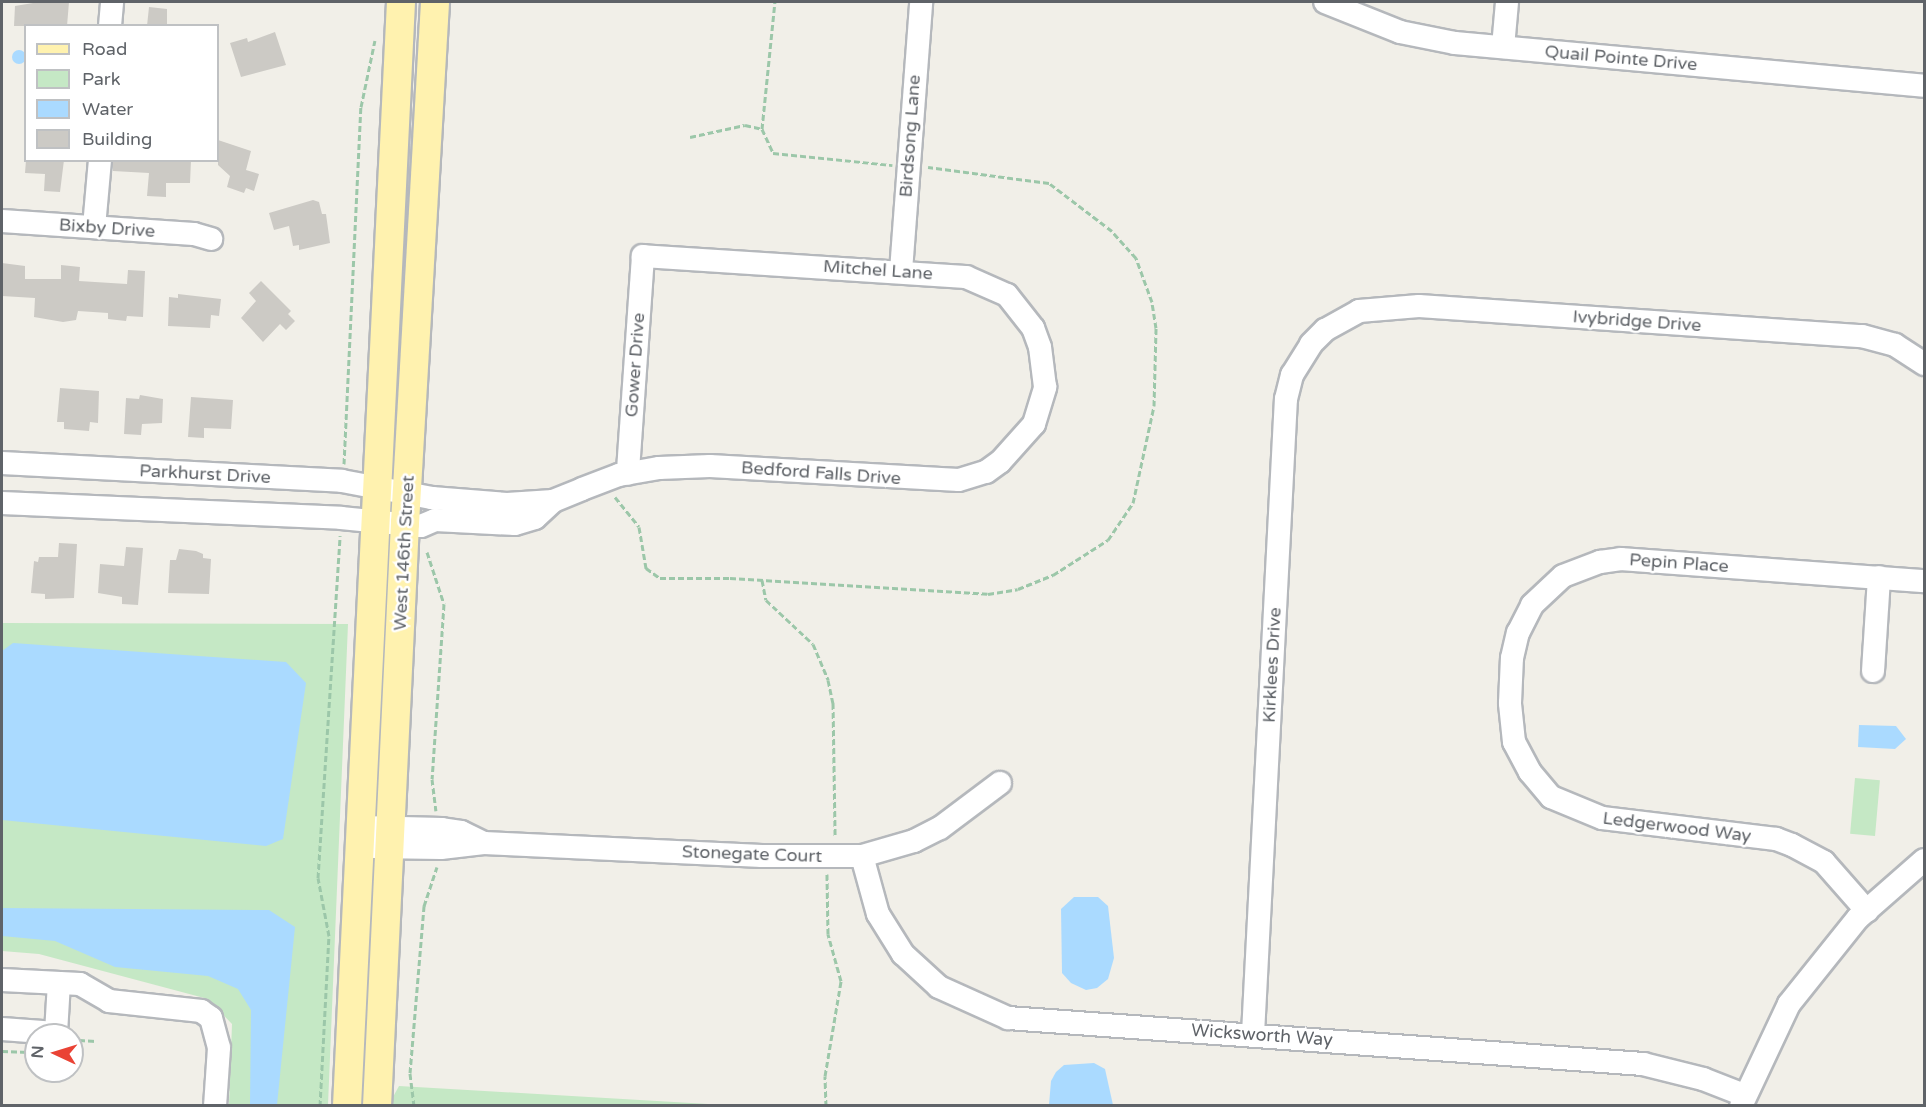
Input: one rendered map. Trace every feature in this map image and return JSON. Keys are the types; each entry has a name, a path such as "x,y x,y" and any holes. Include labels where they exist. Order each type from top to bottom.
{"main road":[{"name":"West 146th Street","path":"346,1106 401,2"},
{"name":"West 146th Street","path":"377,1106 392,837 414,533 406,494 435,2"}],"street":[{"path":"110,24 112,2"},
{"name":"Birdsong Lane","path":"901,271 921,2"},
{"name":"Quail Pointe Drive","path":"1324,2 1400,32 1503,47 1924,86"},
{"path":"1503,47 1507,2"},
{"path":"94,227 100,162"},
{"name":"Bixby Drive","path":"2,221 194,234 211,239"},
{"name":"Mitchel Lane","path":"642,256 966,276 1007,295 1033,328 1040,347 1045,387"},
{"name":"Gower Drive","path":"628,473 642,256"},
{"name":"Ivybridge Drive","path":"1345,318 1370,308 1419,306 1862,336 1895,345 1924,363"},
{"name":"Kirklees Drive","path":"1253,1034 1286,399 1302,355 1326,330 1345,318"},
{"name":"Bedford Falls Drive","path":"406,494 507,504 553,501 628,473 710,465 959,480 986,472 1014,450 1034,424 1045,387"},
{"name":"Parkhurst Drive","path":"2,463 342,481 406,494"},
{"name":"Bedford Falls Drive","path":"414,533 435,520 515,524 535,518 553,501"},
{"name":"Parkhurst Drive","path":"2,503 374,521 414,533"},
{"name":"Pepin Place","path":"1510,685 1518,633 1532,605 1563,576 1600,562 1621,559 1924,581"},
{"path":"1873,671 1879,578"},
{"name":"Ledgerwood Way","path":"1510,685 1514,742 1530,772 1551,797 1602,818 1776,839 1824,862 1867,911"},
{"name":"Stonegate Court","path":"361,837 392,837 460,847 484,843 830,857 862,856 914,841 940,828 999,783"},
{"name":"Wicksworth Way","path":"862,856 871,898 903,954 939,987 986,1011 1008,1018 1643,1064 1692,1076 1742,1100"},
{"path":"1742,1100 1788,1004 1867,911 1924,860"},
{"path":"2,980 59,983 91,988 109,1001 189,1008 211,1018 219,1048 215,1106"},
{"path":"2,1029 56,1033 59,983"}],"path":[{"path":"775,2 762,129 774,153 1012,176"},
{"path":"343,474 361,107 376,37"},
{"path":"690,137 722,127 762,129"},
{"path":"320,1106 329,936 318,878 340,527"},
{"path":"414,533 444,604 432,779 432,803 439,817"},
{"path":"762,580 766,600 808,639 828,680 835,769 828,934 841,981 825,1076 826,1106"},
{"path":"414,1106 410,1073 424,906 439,858"},
{"path":"84,1040 96,1041"},
{"path":"2,1051 24,1052"}],"green space":[{"path":"2,623 348,624 328,1105 229,1105 232,1024 208,999 39,954 2,951"},
{"path":"1855,778 1880,780 1875,836 1850,834"},
{"path":"399,1086 725,1105 388,1106"}],"water":[{"path":"22,51 24,62 19,64 14,62 12,57 14,52"},
{"path":"13,643 286,662 306,683 283,839 266,846 2,820 2,651"},
{"path":"1859,725 1896,726 1906,739 1895,749 1858,747"},
{"path":"1074,897 1098,897 1108,906 1114,958 1108,979 1097,988 1086,990 1071,983 1062,973 1061,909"},
{"path":"2,908 269,910 295,927 277,1105 250,1105 251,1010 238,989 208,976 115,967 55,941 2,936"},
{"path":"1094,1063 1105,1069 1113,1105 1049,1105 1051,1081 1056,1072 1064,1065"}],"building":[{"path":"39,2 69,2 67,24 14,26 15,6"},
{"path":"149,7 167,9 167,24 147,24"},
{"path":"275,32 286,65 241,77 230,43 247,38 248,42"},
{"path":"219,140 251,151 246,170 259,174 254,191 246,188 244,193 227,187 230,176 218,165"},
{"path":"26,162 64,162 60,192 44,191 45,174 25,173"},
{"path":"113,162 191,162 190,183 166,183 166,197 147,196 149,173 113,171"},
{"path":"313,200 319,202 322,214 326,214 330,243 299,250 299,245 293,246 289,226 274,230 269,213"},
{"path":"2,263 25,266 25,279 61,279 61,265 80,267 79,281 127,284 128,270 145,271 143,317 127,316 126,321 108,319 108,313 78,311 76,320 63,322 34,317 35,298 2,296"},
{"path":"261,281 291,311 288,314 295,321 286,330 280,324 263,342 241,318 256,301 249,293"},
{"path":"178,294 221,299 219,316 211,315 210,328 168,326 169,297 178,298"},
{"path":"60,388 99,391 98,423 90,422 89,431 64,429 64,422 57,422"},
{"path":"140,395 163,399 162,423 142,424 141,435 124,434 126,398 139,399"},
{"path":"191,397 233,400 231,429 204,428 204,438 188,437"},
{"path":"59,543 77,544 74,598 45,599 45,594 31,593 34,561 38,562 39,557 58,557"},
{"path":"126,547 143,548 138,605 122,604 122,597 98,593 100,564 124,566"},
{"path":"179,549 196,551 203,554 203,558 211,559 209,594 168,593 170,560 176,560"}]}
